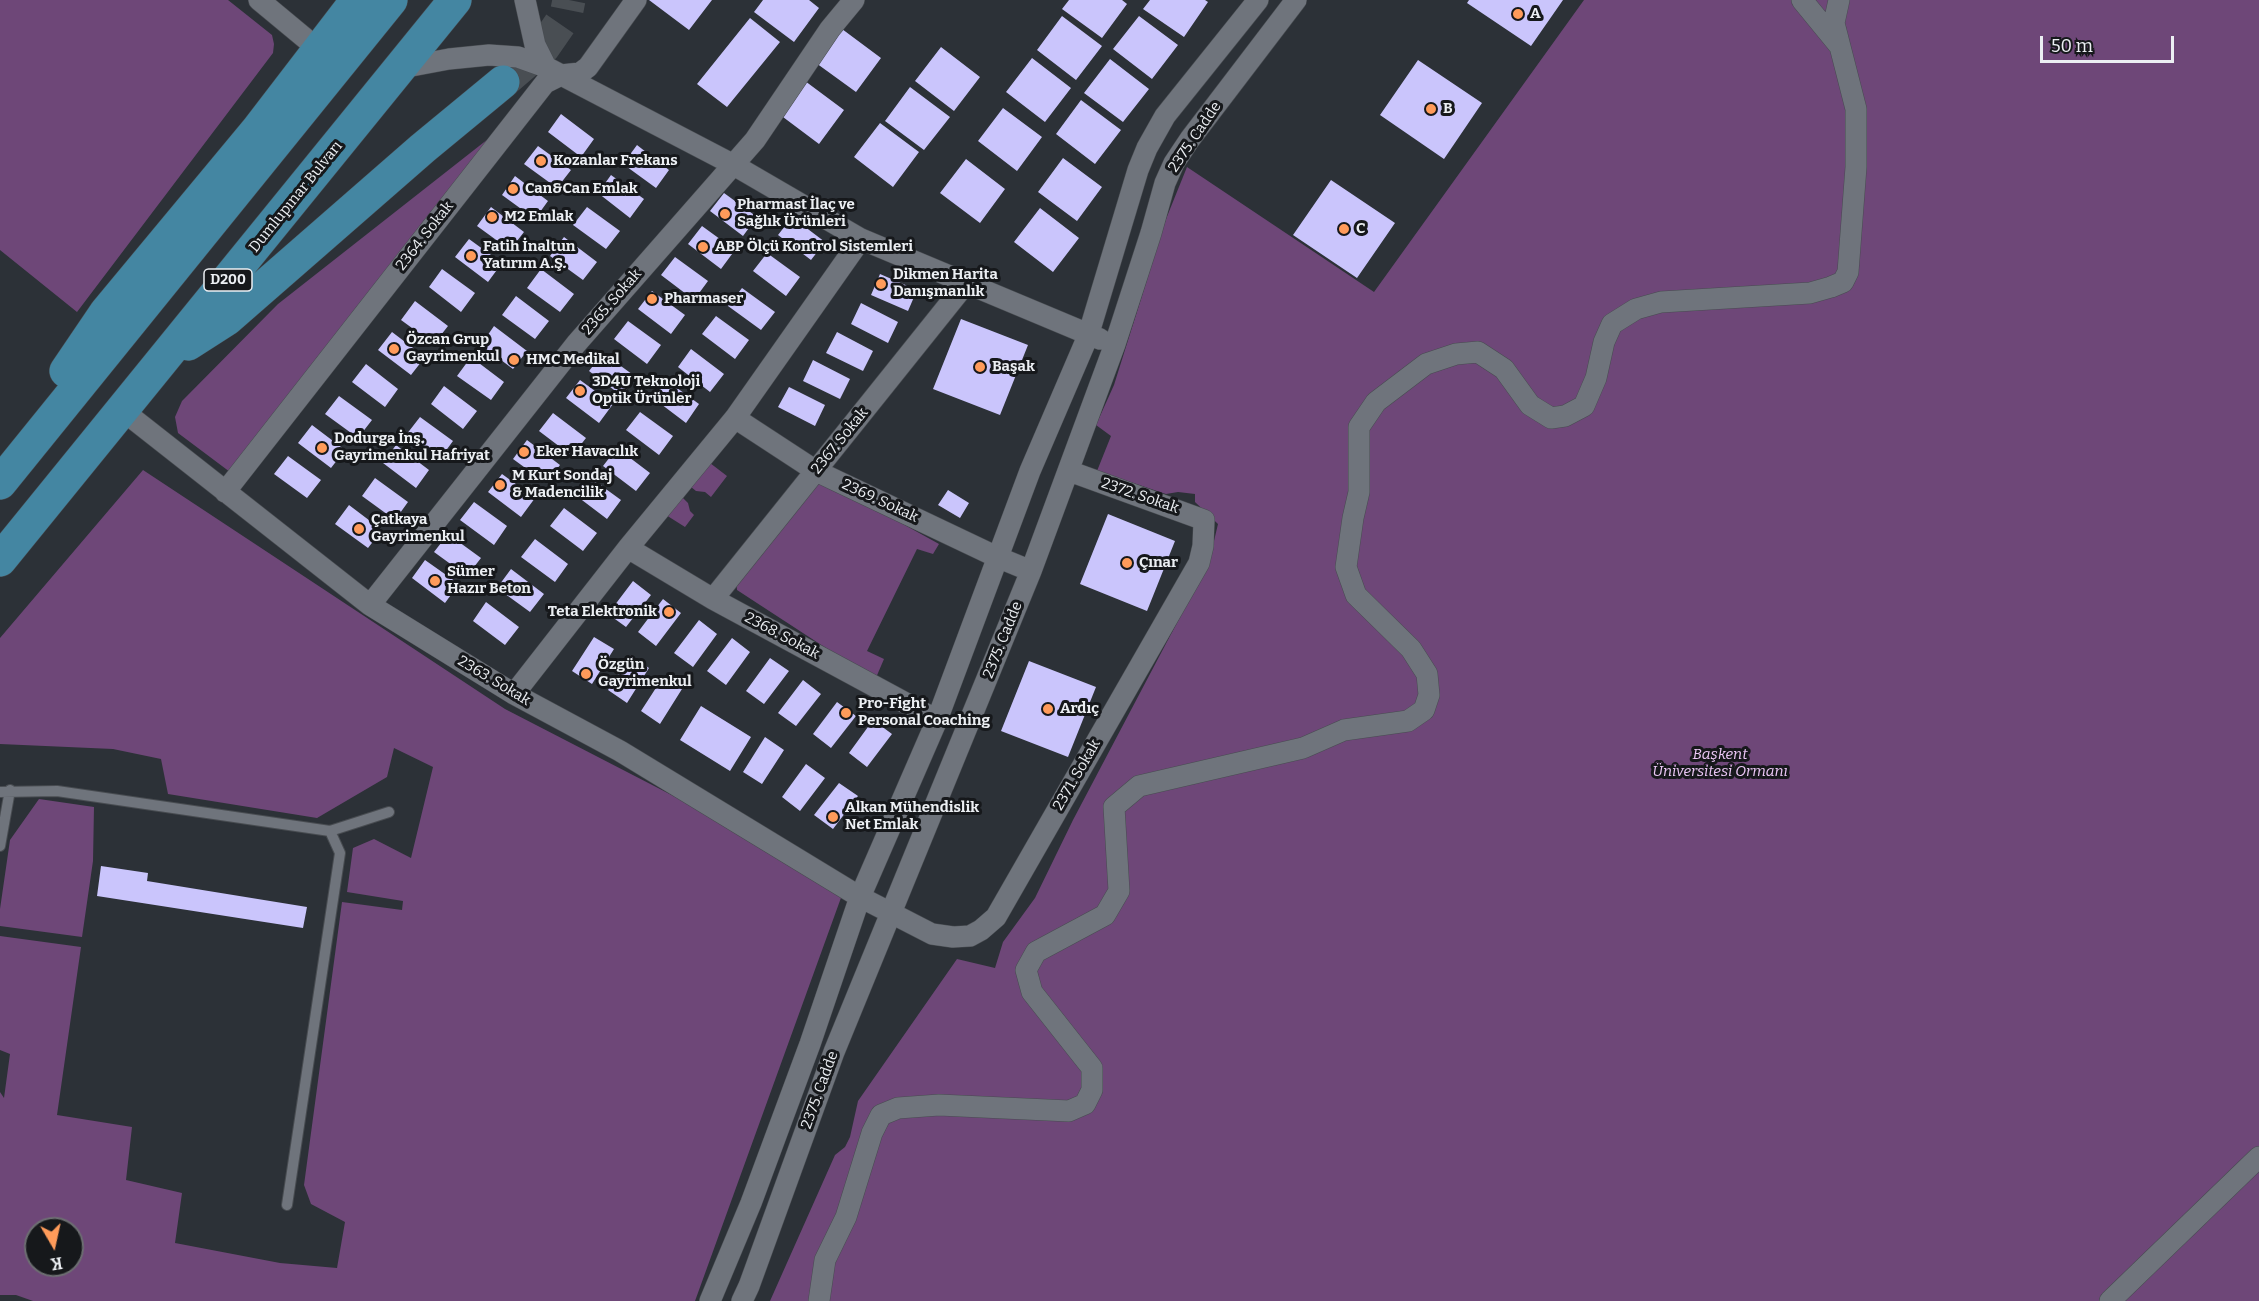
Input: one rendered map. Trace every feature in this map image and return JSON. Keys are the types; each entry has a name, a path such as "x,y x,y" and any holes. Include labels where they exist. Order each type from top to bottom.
{"highway":[{"path":"106,312 109,285 338,0"},
{"path":"0,467 106,312 258,129 357,0"},
{"path":"0,483 391,0"},
{"name":"Dumlupınar Bulvarı","path":"0,560 455,0"},
{"path":"159,364 227,319 423,148 503,82"}],"street":[{"path":"259,0 306,39"},
{"path":"525,0 535,45 554,71"},
{"name":"2364. Sokak","path":"225,492 554,71 580,73 588,67 636,0"},
{"name":"2365. Sokak","path":"370,605 576,344 755,140 830,29 854,0"},
{"name":"2375. Cadde","path":"710,1301 751,1203 860,897 937,720 1030,471 1088,336 1138,170 1165,116 1258,0"},
{"name":"2375. Cadde","path":"742,1301 834,1052 1031,571 1069,471 1115,344 1165,183 1174,163 1296,0"},
{"path":"1802,0 1839,45"},
{"path":"819,1301 825,1260 846,1217 872,1134 881,1115 898,1108 939,1105 1069,1111 1085,1104 1092,1090 1092,1068 1032,992 1026,970 1036,952 1105,915 1119,891 1114,807 1139,786 1303,748 1344,730 1408,721 1424,710 1429,694 1427,674 1411,649 1356,595 1347,567 1353,518 1359,492 1359,427 1376,402 1426,364 1456,354 1478,352 1504,369 1530,405 1551,418 1565,416 1584,405 1596,378 1604,342 1612,324 1636,309 1661,302 1812,292 1843,282 1848,272 1856,167 1856,109 1834,23 1839,0"},
{"path":"401,68 489,55 518,57 554,71 732,164 861,238 1088,336 1115,344"},
{"path":"514,694 735,418 861,238"},
{"name":"2367. Sokak","path":"713,599 967,282"},
{"name":"2363. Sokak","path":"122,410 370,605 514,694 620,751 860,897 891,912"},
{"name":"2369. Sokak","path":"735,418 816,471 1031,571"},
{"name":"2372. Sokak","path":"1069,471 1203,519 1204,528"},
{"name":"2371. Sokak","path":"891,912 932,934 953,937 970,936 996,917 1199,563 1204,528"},
{"name":"2368. Sokak","path":"628,549 713,599 937,720"},
{"path":"2110,1301 2259,1156"}],"lane":[{"path":"0,846 5,791 57,791 330,831 389,812"},
{"path":"287,1205 340,853 330,831"}],"green space":[{"path":"0,0 228,0 272,35 273,53 77,312 0,250"},
{"name":"Başkent Üniversitesi Ormanı","path":"1584,0 2259,0 2259,1301 770,1301 835,1155 845,1147 850,1137 858,1101 957,959 995,968 1003,942 1035,898 1073,820 1209,562 1218,524 1195,502 1195,494 1178,492 1166,494 1097,471 1111,436 1096,425 1114,385 1166,219 1187,167 1374,292"},
{"path":"502,128 230,472 178,433 175,417 182,401 278,304"},
{"path":"710,463 727,476 711,497 691,487"},
{"path":"143,470 505,709 751,836 842,895 695,1301 33,1301 16,1295 0,1295 0,1092 4,1098 10,1054 0,1050 0,936 81,947 57,1115 132,1127 126,1180 182,1193 175,1243 280,1263 337,1268 345,1222 311,1204 304,1185 342,902 402,910 403,901 347,892 353,848 374,839 411,858 433,767 394,748 387,777 317,818 168,794 161,759 113,749 0,744 0,638"},
{"path":"822,479 939,544 933,554 917,549 867,651 884,659 875,680 737,590 736,579"},
{"path":"682,497 694,515 685,527 666,515"},
{"path":"39,799 94,807 93,861 82,937 0,926 0,909 10,840"}],"building":[{"path":"649,0 712,0 689,30"},
{"path":"763,0 809,0 819,8 794,42 754,12"},
{"path":"1069,0 1122,0 1127,4 1102,38 1062,9"},
{"path":"1150,0 1205,0 1208,2 1184,37 1143,9"},
{"name":"A","path":"1469,0 1563,0 1531,46 1467,3"},
{"path":"1062,16 1102,46 1076,80 1037,50"},
{"path":"1139,16 1178,45 1152,79 1113,49"},
{"path":"750,18 780,42 727,107 697,84"},
{"path":"842,29 881,58 856,92 816,63"},
{"path":"941,47 980,77 954,111 915,81"},
{"path":"1032,58 1071,88 1045,122 1006,92"},
{"path":"1110,59 1149,89 1123,122 1084,93"},
{"name":"B","path":"1418,60 1482,103 1444,159 1380,115"},
{"path":"805,81 844,110 819,144 779,114"},
{"path":"910,87 950,117 924,150 885,121"},
{"path":"1081,100 1121,130 1095,164 1056,134"},
{"path":"1003,108 1042,137 1017,171 978,141"},
{"path":"561,114 594,139 581,157 548,132"},
{"path":"880,123 919,152 893,187 854,157"},
{"path":"637,145 669,170 656,188 623,164"},
{"path":"538,146 571,170 557,188 524,164"},
{"path":"1063,158 1102,187 1077,221 1038,192"},
{"path":"966,159 1005,189 980,223 940,193"},
{"path":"611,175 644,199 630,218 598,193"},
{"path":"515,176 548,201 535,219 502,195"},
{"name":"C","path":"1331,180 1395,223 1357,278 1293,235"},
{"path":"724,193 757,217 743,236 710,211"},
{"path":"491,207 524,232 510,250 477,226"},
{"path":"587,207 620,231 606,249 573,225"},
{"path":"1040,208 1079,238 1053,272 1014,242"},
{"path":"792,217 825,242 811,260 778,235"},
{"path":"702,226 735,250 721,269 688,244"},
{"path":"564,237 597,262 583,280 550,256"},
{"path":"469,239 502,263 488,282 455,257"},
{"path":"767,253 800,277 786,296 753,271"},
{"path":"675,257 708,281 694,300 661,275"},
{"path":"442,269 475,293 461,312 429,287"},
{"path":"541,269 574,294 560,312 527,288"},
{"path":"880,274 917,290 908,311 871,295"},
{"path":"742,288 775,312 761,330 728,306"},
{"path":"652,291 685,315 671,334 638,309"},
{"path":"516,296 549,321 535,339 502,315"},
{"path":"415,301 448,326 434,344 401,320"},
{"path":"861,303 898,322 888,343 851,324"},
{"path":"716,316 749,340 735,359 702,334"},
{"name":"Başak","path":"961,319 1028,345 1000,415 933,389"},
{"path":"628,321 661,345 647,364 614,339"},
{"path":"494,326 527,351 513,369 481,345"},
{"path":"392,332 425,357 411,375 378,350"},
{"path":"837,332 873,351 863,371 826,353"},
{"path":"691,349 724,374 710,392 678,367"},
{"path":"603,353 636,377 622,396 589,371"},
{"path":"471,357 504,382 491,400 457,376"},
{"path":"813,360 850,379 840,399 803,381"},
{"path":"366,364 398,389 385,407 352,382"},
{"path":"580,380 613,404 599,423 566,398"},
{"path":"666,380 699,404 686,423 653,398"},
{"path":"444,386 477,411 463,429 431,404"},
{"path":"789,387 825,405 815,426 778,407"},
{"path":"339,396 372,420 358,438 325,414"},
{"path":"640,412 673,436 659,455 626,430"},
{"path":"553,413 586,438 572,456 539,431"},
{"path":"420,417 453,441 439,460 406,435"},
{"path":"312,425 345,450 331,468 298,443"},
{"path":"527,440 560,465 546,483 513,459"},
{"path":"396,445 429,470 416,488 383,463"},
{"path":"617,448 650,473 636,491 603,466"},
{"path":"288,456 321,480 307,498 274,474"},
{"path":"502,474 535,498 521,517 488,492"},
{"path":"588,476 621,500 607,519 574,494"},
{"path":"375,478 408,502 395,520 362,496"},
{"path":"948,490 969,503 960,518 938,505"},
{"path":"474,502 507,526 494,545 460,520"},
{"path":"349,505 382,530 368,548 335,524"},
{"path":"564,508 597,533 583,551 550,526"},
{"name":"Çınar","path":"1108,514 1175,541 1147,611 1080,584"},
{"path":"448,534 481,558 467,576 434,552"},
{"path":"535,539 568,564 555,582 521,557"},
{"path":"425,560 459,584 445,603 412,578"},
{"path":"511,569 544,594 530,612 497,588"},
{"path":"633,581 651,595 626,627 608,614"},
{"path":"663,599 681,613 656,646 638,632"},
{"path":"486,602 519,627 505,645 473,621"},
{"path":"699,620 717,634 693,667 674,653"},
{"path":"594,637 614,649 592,684 572,671"},
{"path":"732,638 750,652 726,685 707,671"},
{"path":"630,655 649,668 627,703 608,690"},
{"path":"770,658 789,671 764,704 746,691"},
{"name":"Ardıç","path":"1029,661 1096,687 1068,757 1001,731"},
{"path":"663,677 682,689 660,724 641,711"},
{"path":"803,680 821,694 796,726 778,713"},
{"path":"837,702 856,716 831,748 813,734"},
{"path":"701,706 751,737 730,771 680,740"},
{"path":"873,720 892,734 867,767 849,753"},
{"path":"765,737 784,750 762,784 743,772"},
{"path":"806,764 825,778 800,811 782,797"},
{"path":"839,783 858,796 833,829 814,815"},
{"path":"101,866 148,873 147,881 307,907 303,928 97,896"}],"tunnel":[{"path":"503,82 544,47 566,15 569,0"}],"place":[{"name":"A","path":"1518,14"},
{"name":"B","path":"1431,109"},
{"name":"Kozanlar Frekans","path":"541,161"},
{"name":"Can&Can Emlak","path":"513,189"},
{"name":"Pharmast İlaç ve Sağlık Ürünleri","path":"725,214"},
{"name":"M2 Emlak","path":"492,217"},
{"name":"C","path":"1344,229"},
{"name":"ABP Ölçü Kontrol Sistemleri","path":"703,247"},
{"name":"Fatih İnaltun Yatırım A.Ş.","path":"471,256"},
{"name":"Dikmen Harita Danışmanlık","path":"881,284"},
{"name":"Pharmaser","path":"652,299"},
{"name":"Özcan Grup Gayrimenkul","path":"394,349"},
{"name":"HMC Medikal","path":"514,360"},
{"name":"Başak","path":"980,367"},
{"name":"3D4U Teknoloji Optik Ürünler","path":"580,391"},
{"name":"Dodurga İnş. Gayrimenkul Hafriyat","path":"322,448"},
{"name":"Eker Havacılık","path":"524,452"},
{"name":"M Kurt Sondaj & Madencilik","path":"500,485"},
{"name":"Çatkaya Gayrimenkul","path":"359,529"},
{"name":"Çınar","path":"1127,563"},
{"name":"Sümer Hazır Beton","path":"435,581"},
{"name":"Teta Elektronik","path":"669,612"},
{"name":"Özgün Gayrimenkul","path":"586,674"},
{"name":"Ardıç","path":"1048,709"},
{"name":"Pro-Fight Personal Coaching","path":"846,713"},
{"name":"Alkan Mühendislik Net Emlak","path":"833,817"}]}
